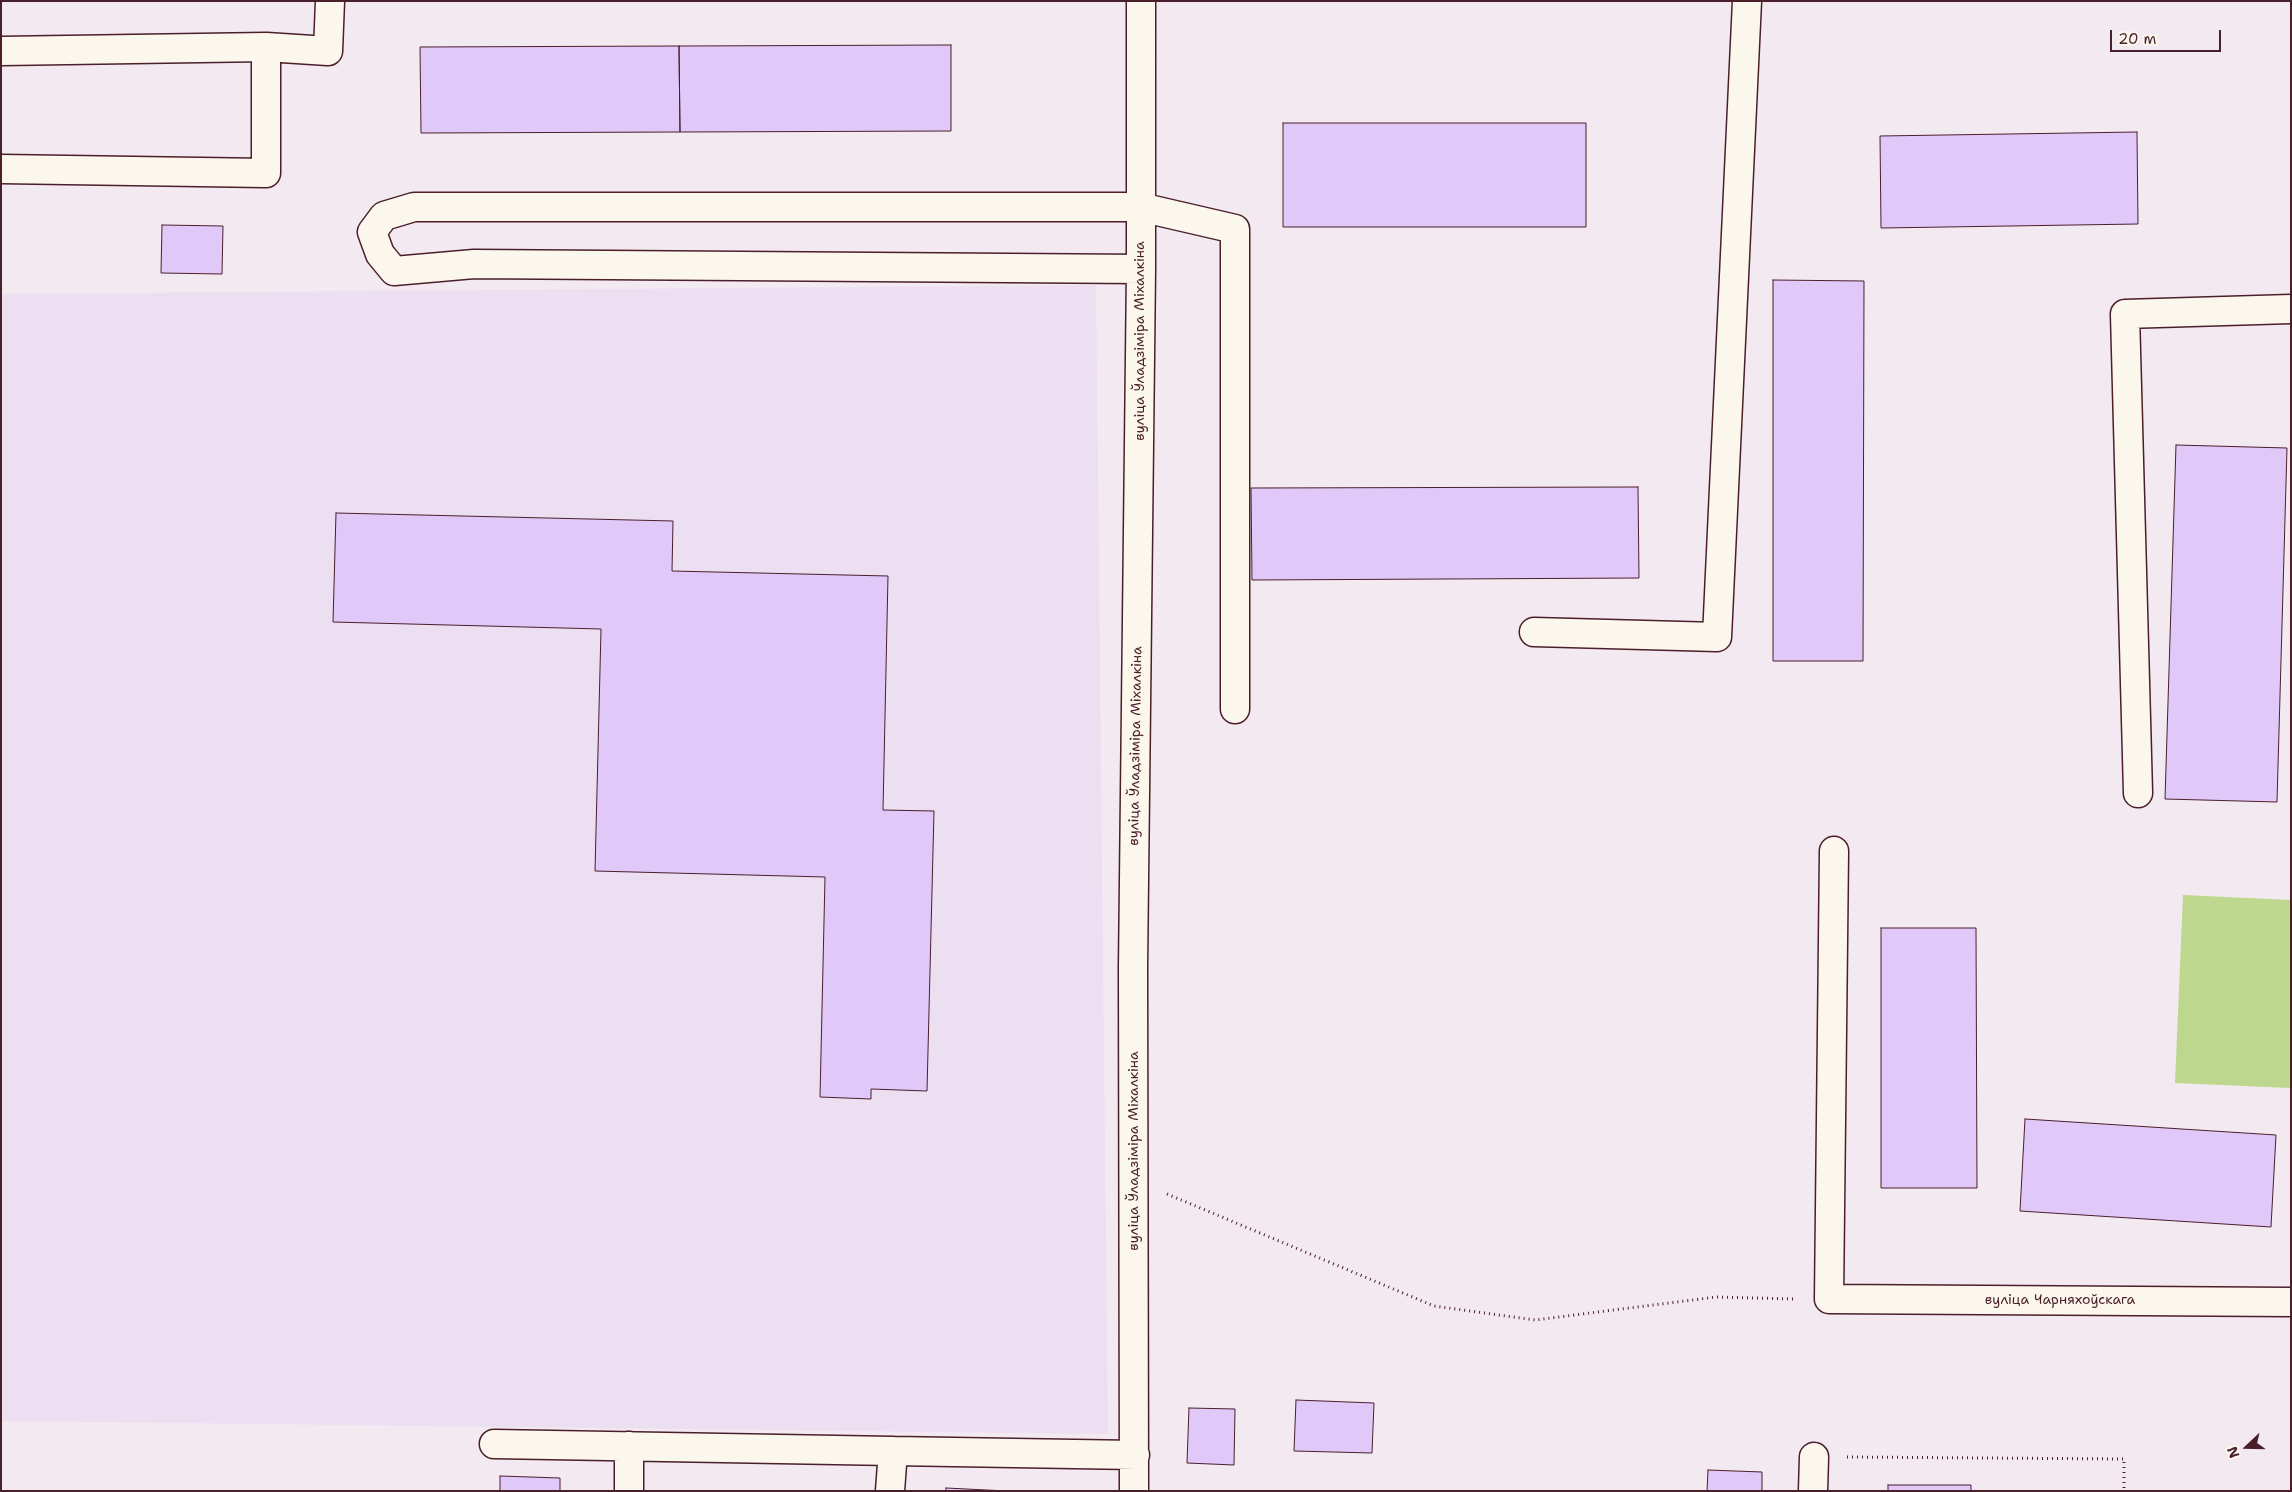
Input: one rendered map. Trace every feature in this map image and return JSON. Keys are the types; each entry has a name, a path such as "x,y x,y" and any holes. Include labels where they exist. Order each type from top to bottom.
{"street":[{"path":"1,51 266,46 328,51 330,1"},
{"name":"вуліца Ўладзіміра Міхалкіна","path":"1134,1491 1133,967 1141,269 1141,1"},
{"path":"1534,632 1717,637 1747,1"},
{"path":"1,169 266,173 266,46"},
{"path":"1141,269 474,264 394,271 380,254 372,232 384,216 414,207 1140,207 1235,229 1235,709"},
{"path":"2138,793 2125,314 2291,309"},
{"path":"1829,1299 1834,851"},
{"name":"вуліца Чарняхоўскага","path":"1829,1299 2291,1302"},
{"path":"494,1444 1135,1455"},
{"path":"628,1446 630,1491"},
{"path":"890,1491 893,1451"},
{"path":"1813,1491 1814,1457"}],"path":[{"path":"1134,1180 1434,1306 1535,1320 1716,1297 1829,1299"},
{"path":"1814,1457 2124,1459 2124,1491"}],"shaded area":[{"path":"1096,285 1108,1434 1,1421 1,294"}],"green space":[{"path":"2183,895 2291,900 2291,1088 2175,1083"}],"building":[{"path":"951,45 951,131 680,132 679,46"},
{"path":"679,46 680,132 421,133 420,47"},
{"path":"1283,123 1586,123 1586,227 1283,227"},
{"path":"2137,132 2138,224 1881,228 1880,136"},
{"path":"162,225 223,226 222,274 161,273"},
{"path":"1773,280 1864,281 1863,661 1773,661"},
{"path":"2176,445 2287,448 2277,802 2165,799"},
{"path":"1638,487 1639,578 1252,580 1251,488"},
{"path":"336,513 673,521 672,571 888,576 883,810 934,811 927,1091 871,1089 871,1099 820,1097 825,877 595,871 601,629 333,622"},
{"path":"1881,928 1976,928 1977,1188 1881,1188"},
{"path":"2025,1119 2276,1135 2271,1227 2020,1211"},
{"path":"1296,1400 1374,1403 1372,1453 1294,1451"},
{"path":"1189,1408 1235,1409 1234,1465 1187,1463"},
{"path":"1708,1470 1762,1472 1762,1491 1707,1491"},
{"path":"500,1476 560,1478 560,1491 500,1491"},
{"path":"1888,1485 1971,1485 1971,1491 1888,1491"},
{"path":"946,1488 1007,1491 946,1491"}]}
